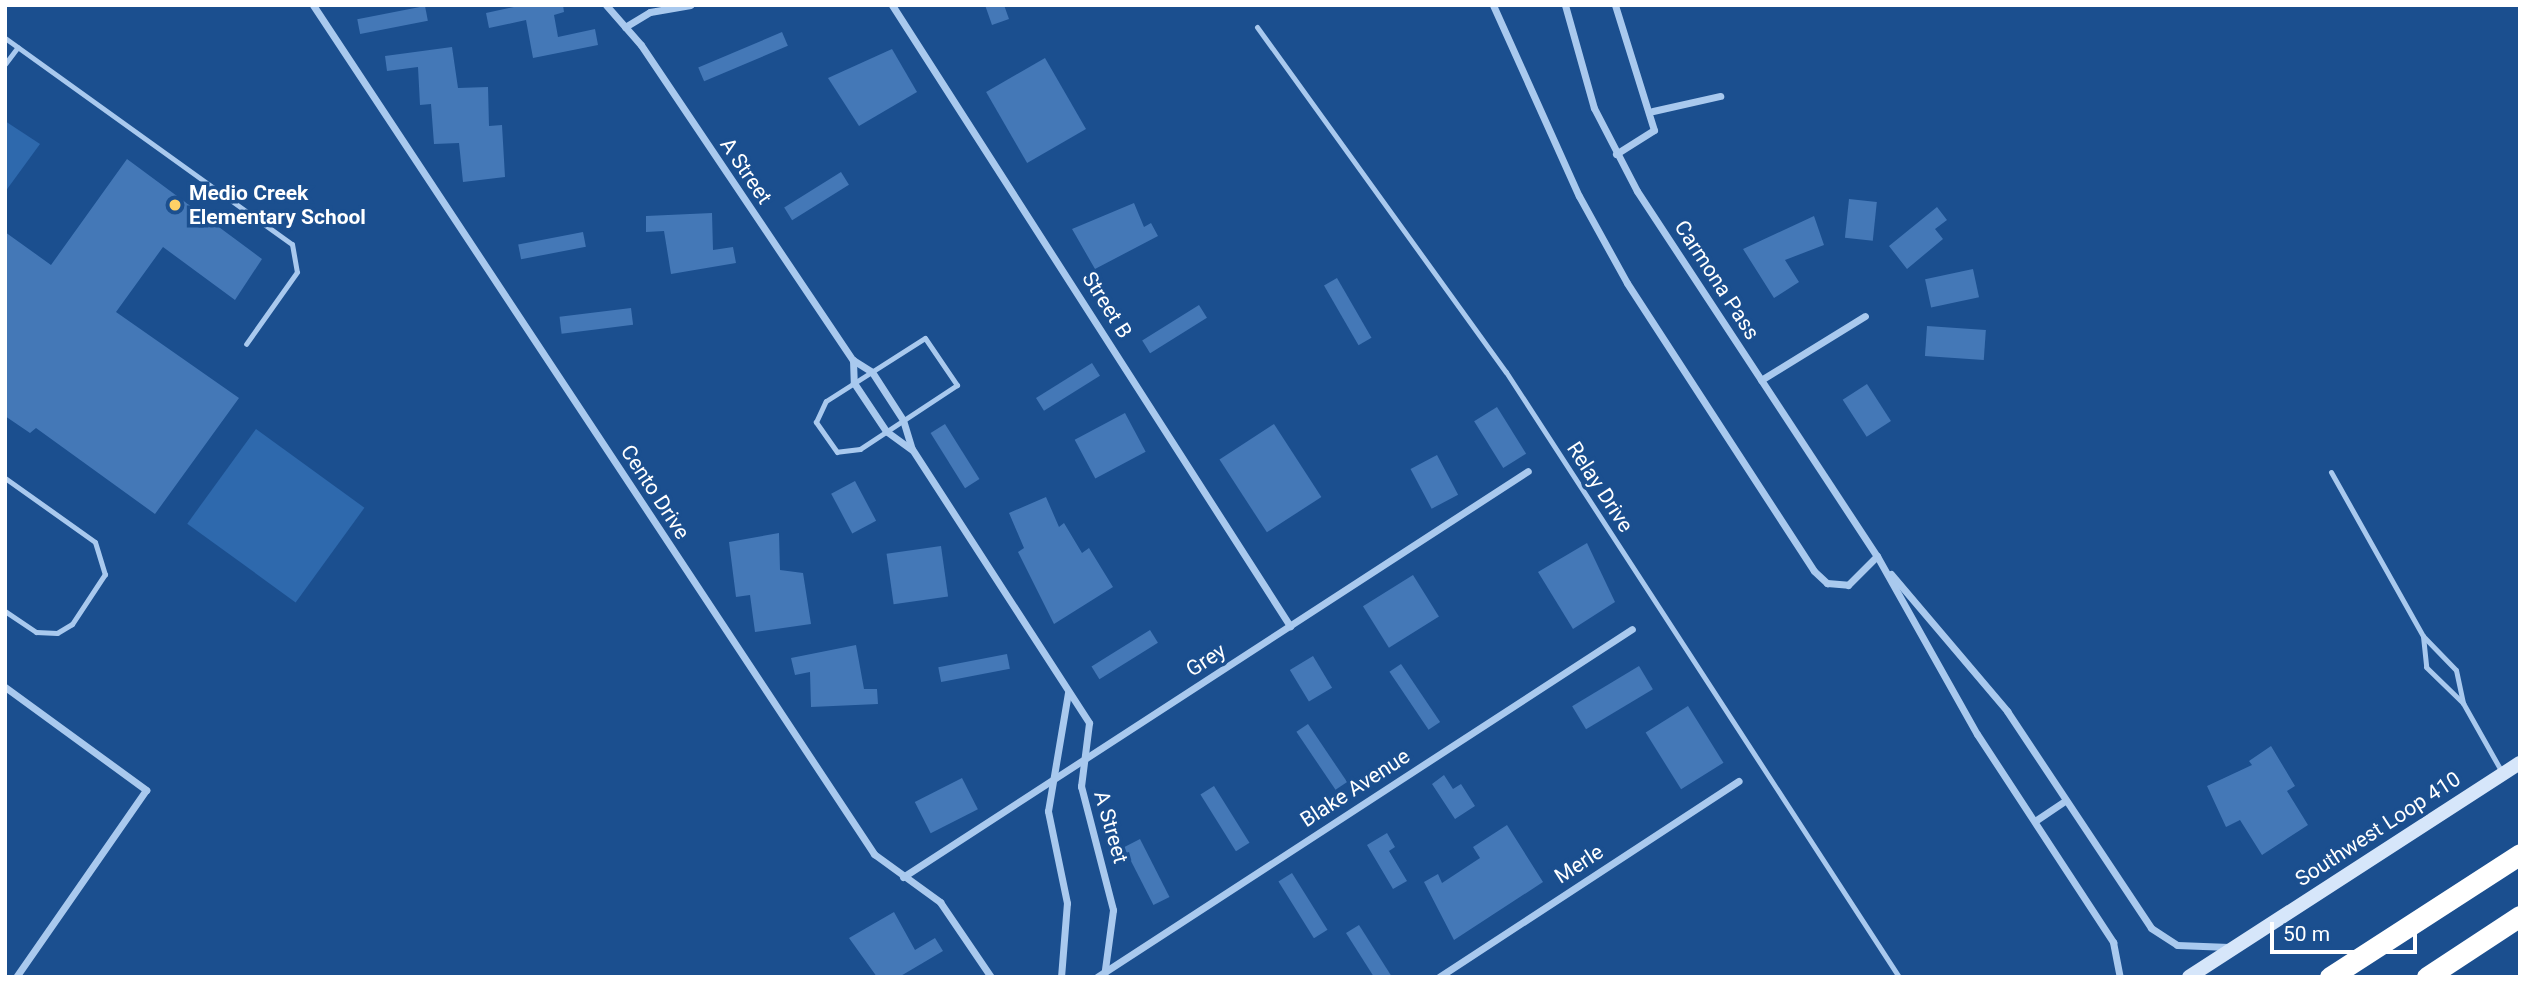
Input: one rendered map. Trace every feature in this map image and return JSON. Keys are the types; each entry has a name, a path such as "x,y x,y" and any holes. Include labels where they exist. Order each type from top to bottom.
{"highway":[{"path":"2330,977 2520,853"},
{"path":"2427,977 2520,916"}],"main road":[{"name":"Southwest Loop 410","path":"2189,977 2520,762"}],"street":[{"name":"Cento Drive","path":"313,5 874,854 940,902 991,977"},
{"name":"A Street","path":"606,5 625,27 853,360 872,372 903,420 912,449 1089,723 1090,758 1081,786 1113,910 1105,974"},
{"path":"625,27 650,12 690,5"},
{"name":"Street B","path":"892,5 1290,626"},
{"path":"1493,5 1579,196 1627,283 1814,571 1827,583 1848,585 1877,556"},
{"name":"Carmona Pass","path":"1565,5 1594,108 1616,155 1877,556 1977,734 2113,942 2120,977"},
{"path":"1615,5 1653,111 1654,130 1616,155"},
{"path":"1653,111 1720,96"},
{"path":"1761,380 1865,316"},
{"path":"853,360 854,383"},
{"name":"A Street","path":"854,383 886,431 912,449"},
{"name":"Grey","path":"903,877 1528,471"},
{"name":"Carmona Pass","path":"1877,556 2007,711 2165,941 2192,949 2233,947"},
{"name":"Blake Avenue","path":"1097,977 1632,629"},
{"path":"5,687 146,790 16,977"},
{"path":"1062,977 1067,902 1051,833 1053,781 1068,693"},
{"name":"Merle","path":"1439,977 1738,781"},
{"path":"2035,821 2066,800"}],"lane":[{"name":"Relay Drive","path":"1257,27 1506,372 1899,977"},
{"path":"5,37 292,244 297,272 246,344"},
{"path":"5,64 18,47"},
{"path":"925,338 957,385 860,449 837,452 816,422 826,401 872,372 925,338"},
{"path":"2330,472 2423,636 2456,670 2463,703"},
{"path":"5,478 95,542 105,574 72,624 57,634 36,632 5,611"},
{"path":"2423,636 2426,667 2463,703 2503,774"}],"shaded area":[{"path":"5,121 40,144 5,192"},
{"path":"256,429 364,508 296,602 187,524"}],"building":[{"path":"523,5 563,5 564,12 554,15 558,37 595,29 598,45 533,58 526,20 489,28 486,13"},
{"path":"985,5 1004,5 1009,19 992,25"},
{"path":"425,6 428,21 360,34 357,19"},
{"path":"782,32 788,46 704,81 698,68"},
{"path":"452,47 458,88 488,87 489,126 502,125 505,177 463,182 459,143 434,144 431,104 420,105 418,67 387,71 385,56"},
{"path":"892,49 917,92 859,126 828,78"},
{"path":"1045,58 1086,129 1027,163 986,92"},
{"path":"127,159 262,259 235,300 163,247 116,312 239,398 155,514 36,428 30,433 5,416 5,232 51,265"},
{"path":"841,172 849,185 792,220 784,208"},
{"path":"1849,199 1877,202 1873,241 1845,238"},
{"path":"1134,203 1144,227 1151,223 1158,236 1095,269 1072,229"},
{"path":"1937,207 1947,220 1935,229 1943,239 1907,269 1889,246"},
{"path":"712,213 713,250 733,247 736,263 671,274 664,231 646,232 646,216"},
{"path":"1814,216 1824,245 1785,260 1799,282 1774,298 1743,249"},
{"path":"583,232 586,247 521,259 518,245"},
{"path":"1973,269 1979,297 1931,308 1925,279"},
{"path":"1337,278 1372,338 1359,345 1324,286"},
{"path":"1199,305 1207,318 1150,353 1142,341"},
{"path":"631,308 633,325 562,334 560,317"},
{"path":"1927,326 1986,330 1984,360 1925,356"},
{"path":"1092,363 1100,376 1044,411 1036,398"},
{"path":"1867,384 1891,421 1867,437 1843,400"},
{"path":"1497,407 1526,454 1503,468 1474,421"},
{"path":"1125,413 1146,452 1095,479 1075,440"},
{"path":"945,424 979,479 965,488 931,433"},
{"path":"1274,424 1321,497 1267,532 1219,459"},
{"path":"1437,455 1458,495 1432,509 1411,469"},
{"path":"855,481 876,521 852,533 831,494"},
{"path":"1046,497 1059,527 1064,523 1082,553 1089,548 1113,587 1054,624 1018,552 1024,548 1009,513"},
{"path":"779,533 780,570 803,573 811,624 755,632 750,595 736,597 729,542"},
{"path":"1587,543 1615,602 1573,629 1538,572"},
{"path":"941,546 948,597 894,604 887,554"},
{"path":"1413,575 1439,617 1389,648 1363,606"},
{"path":"1150,630 1158,643 1099,679 1091,667"},
{"path":"856,645 864,689 877,689 878,704 811,707 810,672 795,675 791,658"},
{"path":"1007,654 1010,669 941,682 938,667"},
{"path":"1313,656 1332,688 1309,702 1290,670"},
{"path":"1401,664 1440,722 1429,730 1389,672"},
{"path":"1639,666 1653,689 1586,729 1572,706"},
{"path":"1688,706 1724,763 1681,789 1646,732"},
{"path":"1308,724 1347,782 1336,790 1296,732"},
{"path":"2271,746 2295,786 2287,791 2308,825 2262,855 2240,820 2226,827 2207,786 2252,765 2249,761"},
{"path":"1444,775 1453,789 1461,784 1475,806 1455,819 1432,784"},
{"path":"962,778 978,809 931,833 915,802"},
{"path":"1214,786 1250,843 1236,851 1200,794"},
{"path":"1507,825 1543,882 1454,940 1424,882 1438,874 1442,883 1480,858 1473,847"},
{"path":"1387,833 1395,847 1389,851 1407,881 1393,889 1367,845"},
{"path":"1140,839 1170,897 1153,905 1124,847"},
{"path":"1292,873 1328,930 1314,938 1278,881"},
{"path":"894,912 915,950 935,938 943,951 899,977 877,977 849,938"},
{"path":"1359,925 1392,977 1374,977 1346,933"}],"place":[{"name":"Medio Creek Elementary School","path":"175,205"}]}
